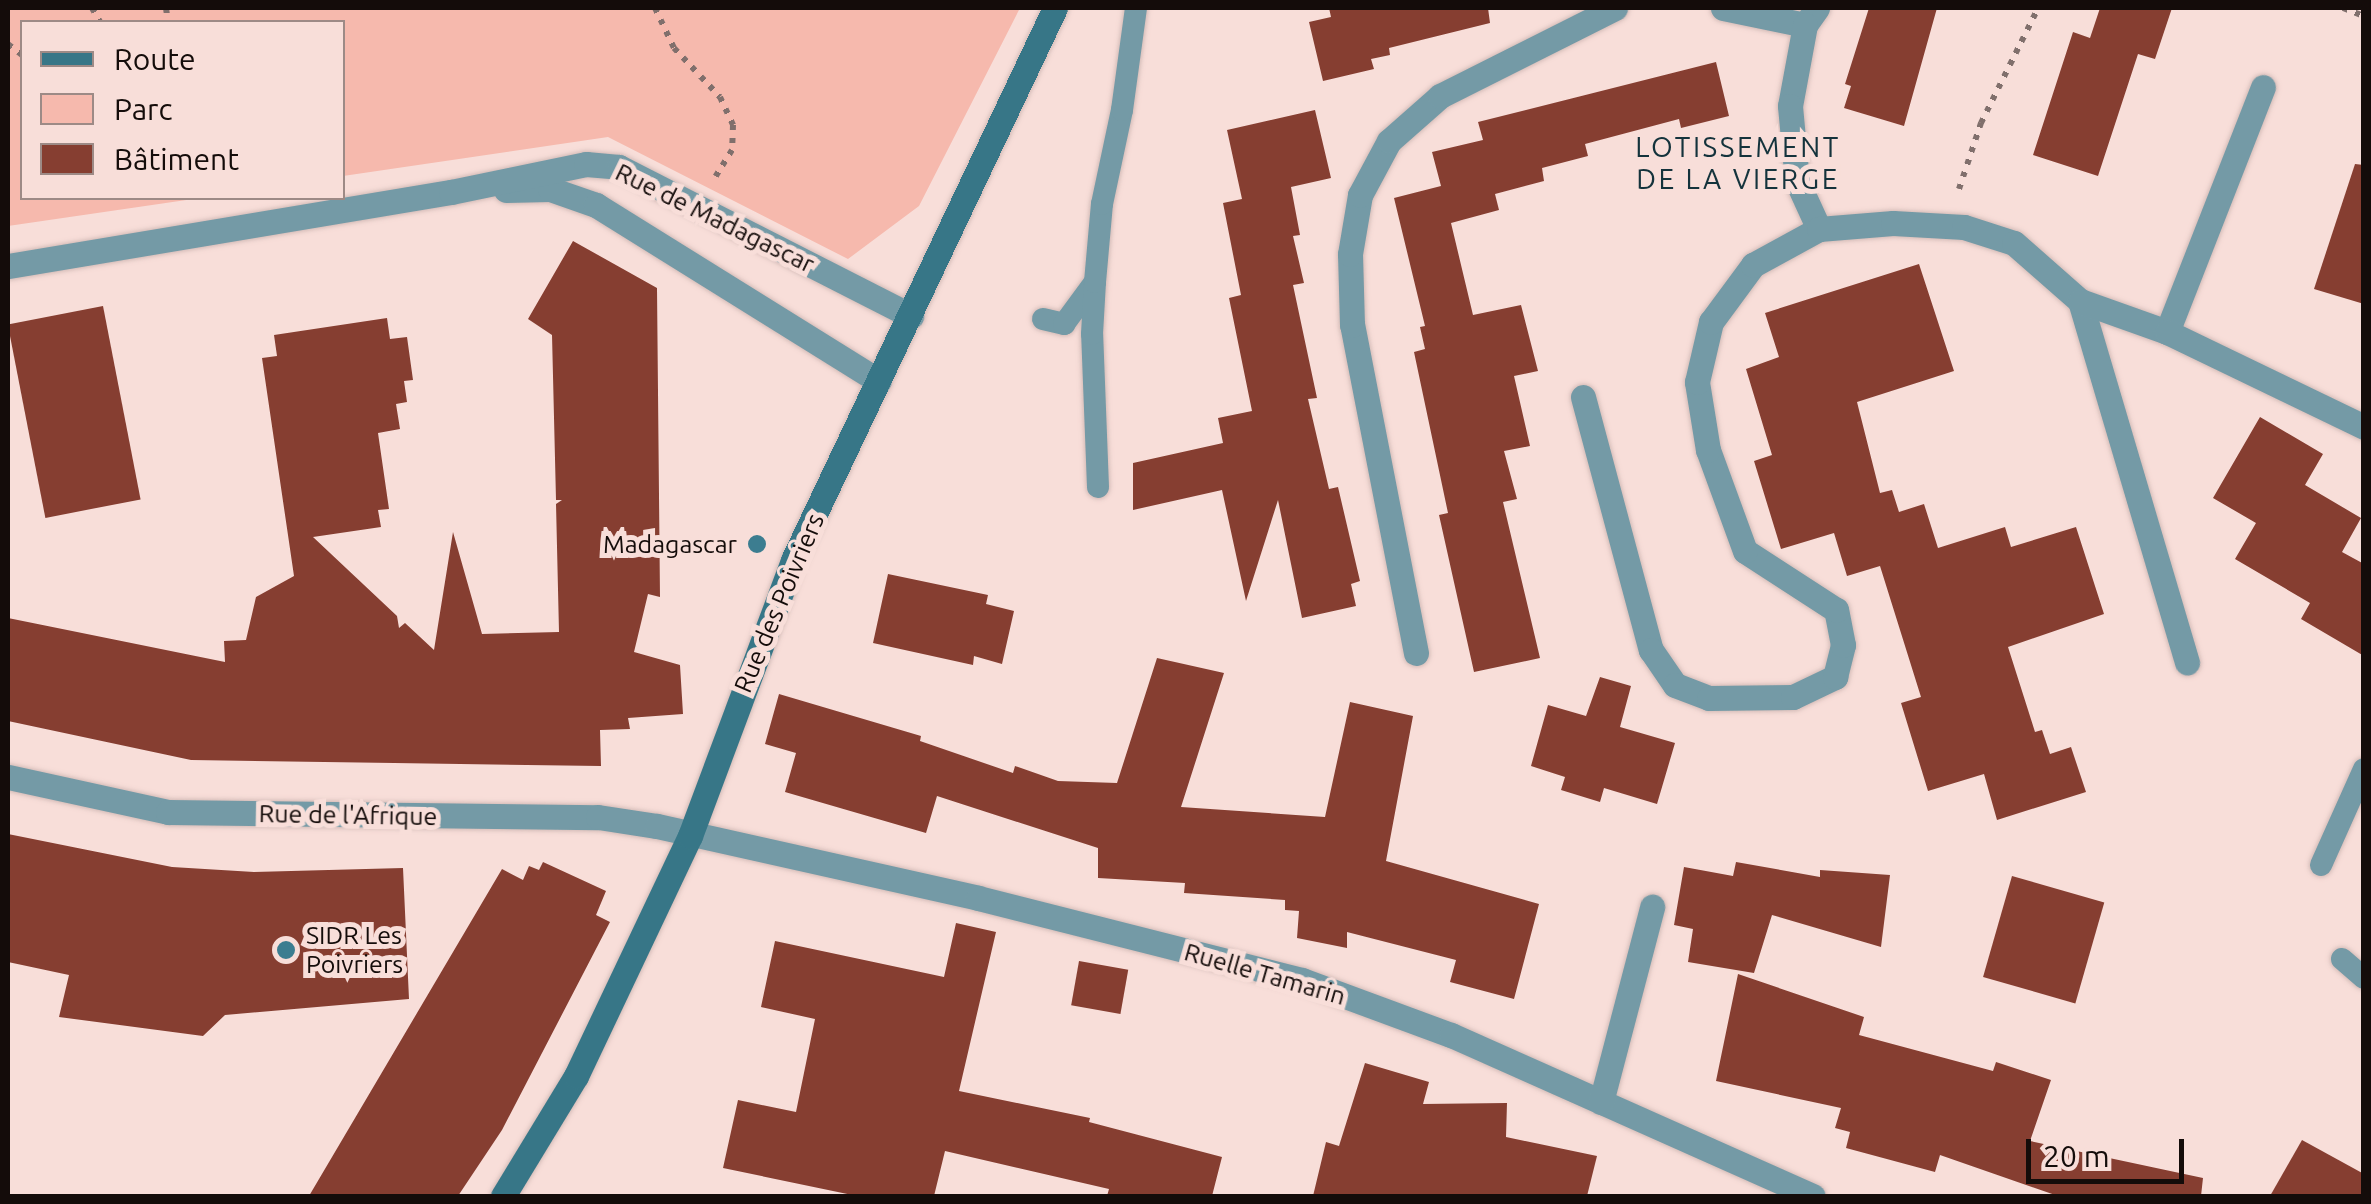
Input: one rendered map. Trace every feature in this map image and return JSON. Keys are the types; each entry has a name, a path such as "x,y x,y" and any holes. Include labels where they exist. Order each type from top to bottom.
{"street":[{"name":"Rue des Poivriers","path":"503,1196 576,1076 690,836 761,635 1055,8"},
{"path":"1416,653 1352,325 1350,254 1360,195 1388,141 1440,96 1616,8"},
{"path":"1723,8 1811,16 1790,106 1797,181 1819,229"},
{"path":"2167,332 2263,87"},
{"name":"Rue de Madagascar","path":"8,266 451,192 586,164 619,167 911,316"},
{"name":"Rue de Madagascar","path":"451,192 550,189 596,205 879,381"},
{"path":"1583,397 1650,650 1674,685 1709,698 1793,697 1836,677 1844,645 1836,610 1744,551 1708,450 1696,382 1712,322 1753,266 1819,229 1892,223 1964,226 2014,242 2080,302 2167,332 2364,428"},
{"path":"2080,302 2187,662"},
{"name":"Rue de l'Afrique","path":"8,778 168,812 598,818 657,826 690,836"},
{"name":"Ruelle Tamarin","path":"690,836 978,898 1302,980 1450,1035 1813,1196"},
{"path":"1602,1102 1652,907"}],"lane":[{"path":"1098,487 1092,334 1095,282 1102,204 1122,110 1136,8"},
{"path":"1043,319 1064,324 1095,282"},
{"path":"2320,865 2364,768"},
{"path":"2342,959 2364,978"}],"path":[{"path":"655,8 674,48 720,98"},
{"path":"1946,226 1980,122 2038,8"},
{"path":"2344,8 2364,16"}],"green space":[{"path":"8,8 1020,8 919,206 848,259 608,137 345,176 345,20 20,20 20,200 186,200 8,226"}],"building":[{"path":"1329,8 1488,8 1490,23 1389,48 1390,55 1371,59 1374,69 1323,81 1309,22 1331,17"},
{"path":"1869,8 1937,8 1904,126 1844,108 1851,86 1845,84"},
{"path":"2100,8 2172,8 2155,59 2138,54 2098,176 2033,155 2073,32 2090,38"},
{"path":"1716,62 1729,116 1681,128 1679,119 1585,144 1588,156 1542,168 1544,181 1495,194 1499,210 1451,223 1473,315 1521,305 1538,371 1514,376 1530,446 1504,451 1517,499 1503,502 1540,658 1474,672 1439,515 1448,513 1414,352 1425,349 1420,327 1425,326 1394,198 1441,186 1432,152 1483,140 1478,122"},
{"path":"1315,110 1331,178 1291,187 1300,235 1293,236 1304,283 1293,285 1317,398 1308,399 1329,489 1338,487 1360,581 1351,584 1356,606 1302,618 1278,500 1246,601 1222,490 1133,510 1133,463 1223,443 1218,418 1252,411 1229,298 1241,295 1223,203 1242,199 1227,130"},
{"path":"2355,164 2364,165 2364,304 2314,289"},
{"path":"573,241 657,288 660,597 648,594 634,652 680,665 683,714 628,718 630,729 600,730 601,766 191,760 8,721 8,618 225,662 224,641 246,640 256,597 294,576 262,358 277,356 274,335 387,318 390,339 407,337 413,380 404,381 407,402 396,404 400,429 378,433 389,509 378,510 381,527 313,537 397,616 399,628 405,623 434,650 453,532 482,634 559,632 556,504 562,500 556,500 552,335 528,319"},
{"path":"1919,264 1954,371 1857,402 1880,493 1892,490 1899,512 1924,504 1938,548 2005,527 2011,547 2076,527 2104,614 2008,647 2035,732 2042,730 2050,754 2071,747 2086,792 1997,820 1984,774 1928,791 1901,703 1921,697 1880,566 1847,576 1834,533 1781,549 1754,461 1772,455 1746,369 1779,357 1765,313"},
{"path":"103,306 141,499 45,518 8,324"},
{"path":"2260,417 2323,454 2305,485 2361,518 2342,552 2364,564 2364,656 2301,619 2310,603 2235,559 2256,523 2213,498"},
{"path":"888,574 988,595 986,604 1014,611 1002,664 974,656 973,665 873,643"},
{"path":"1157,658 1224,673 1181,807 1325,817 1350,702 1413,716 1386,861 1539,904 1514,999 1450,982 1456,960 1347,932 1347,948 1297,938 1299,911 1285,910 1285,900 1184,893 1185,883 1098,878 1098,848 937,796 926,833 785,792 796,753 765,744 779,694 921,736 920,741 1013,773 1015,766 1058,781 1117,783"},
{"path":"1600,677 1631,686 1620,727 1675,743 1657,804 1604,788 1600,802 1561,790 1565,777 1531,766 1548,705 1586,716"},
{"path":"8,834 172,867 254,872 403,868 409,999 225,1015 203,1036 59,1017 69,975 8,962"},
{"path":"543,862 606,891 596,915 610,922 502,1130 458,1196 309,1196 502,869 523,880 529,866 539,870"},
{"path":"1736,862 1820,877 1820,870 1890,875 1881,947 1772,915 1754,973 1688,962 1693,929 1674,925 1684,867 1733,876"},
{"path":"2012,876 2104,902 2075,1003 1983,977"},
{"path":"956,923 996,932 959,1091 1090,1118 1089,1122 1222,1157 1212,1196 1107,1196 1109,1189 945,1151 934,1196 857,1196 723,1168 738,1100 796,1112 815,1019 761,1007 775,941 944,977"},
{"path":"1079,961 1128,970 1120,1014 1071,1005"},
{"path":"1738,974 1864,1017 1859,1035 1993,1071 1996,1062 2051,1080 2030,1141 2203,1178 2201,1196 2058,1196 1940,1155 1935,1172 1846,1148 1850,1132 1835,1128 1841,1108 1716,1081"},
{"path":"1365,1063 1429,1082 1423,1104 1507,1103 1506,1137 1597,1156 1587,1196 1313,1196 1326,1142 1339,1146"},
{"path":"2302,1140 2364,1174 2364,1196 2270,1196"}],"place":[{"name":"Madagascar","path":"757,544"},
{"name":"SIDR Les Poivriers","path":"286,950"}],"district":[{"name":"LOTISSEMENT DE LA VIERGE","path":"1738,163"}]}
